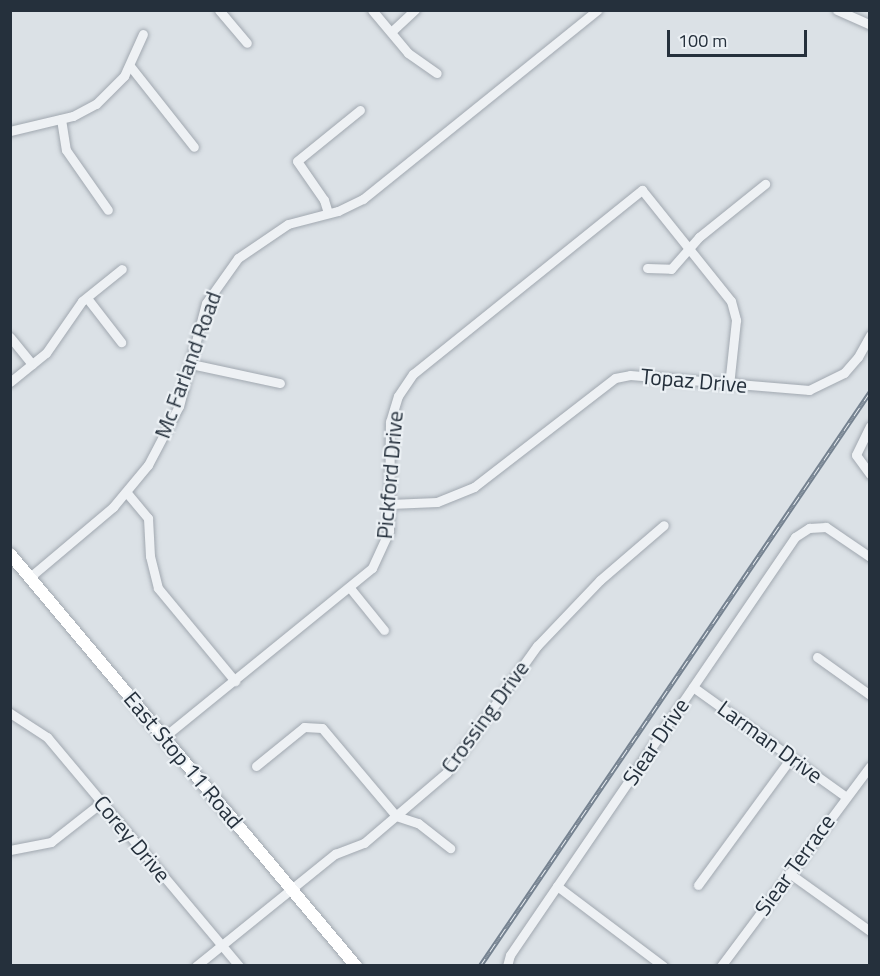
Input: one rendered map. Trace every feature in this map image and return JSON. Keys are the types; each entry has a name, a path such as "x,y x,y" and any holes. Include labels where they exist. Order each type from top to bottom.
{"main road":[{"name":"East Stop 11 Road","path":"10,554 356,966"}],"street":[{"path":"219,10 247,43"},
{"path":"372,10 415,59 437,74"},
{"path":"391,32 415,10"},
{"name":"Mc Farland Road","path":"30,577 127,493 164,438 191,364 203,311 232,264 276,230 328,213 370,194 597,10"},
{"path":"837,10 870,25"},
{"path":"10,131 61,119 103,98 130,66 143,34"},
{"path":"130,66 194,147"},
{"path":"328,213 324,200 297,161 360,110"},
{"path":"61,119 66,150 108,210"},
{"path":"647,268 669,269 765,184"},
{"name":"Pickford Drive","path":"165,737 370,571 382,552 389,531 390,422 407,381 642,190 689,249"},
{"path":"689,249 731,301 736,312 729,385"},
{"path":"10,382 46,352 87,298 122,269"},
{"path":"87,298 121,342"},
{"name":"Topaz Drive","path":"390,504 437,502 474,487 615,378 630,375 795,391 821,386 850,367 870,335"},
{"path":"10,336 32,364"},
{"path":"191,364 280,384"},
{"path":"870,426 857,445 856,456 870,474"},
{"path":"127,493 148,518 150,556 161,593 235,681"},
{"name":"Crossing Drive","path":"196,966 291,887 335,854 361,846 455,763 546,636 607,573 664,525"},
{"name":"Siear Drive","path":"507,966 510,955 795,537 814,527 835,531 870,557"},
{"path":"350,588 384,630"},
{"path":"817,657 870,695"},
{"name":"Larman Drive","path":"693,687 846,797"},
{"name":"Corey Drive","path":"10,713 22,718 47,737 239,966"},
{"path":"256,766 304,727 317,726 324,729 396,816 418,823 450,848"},
{"path":"698,885 791,758"},
{"name":"Siear Terrace","path":"721,966 870,766"},
{"path":"10,850 51,842 102,802"},
{"path":"789,873 870,932"},
{"path":"557,886 663,966"}],"railway":[{"path":"480,966 870,392"}]}
